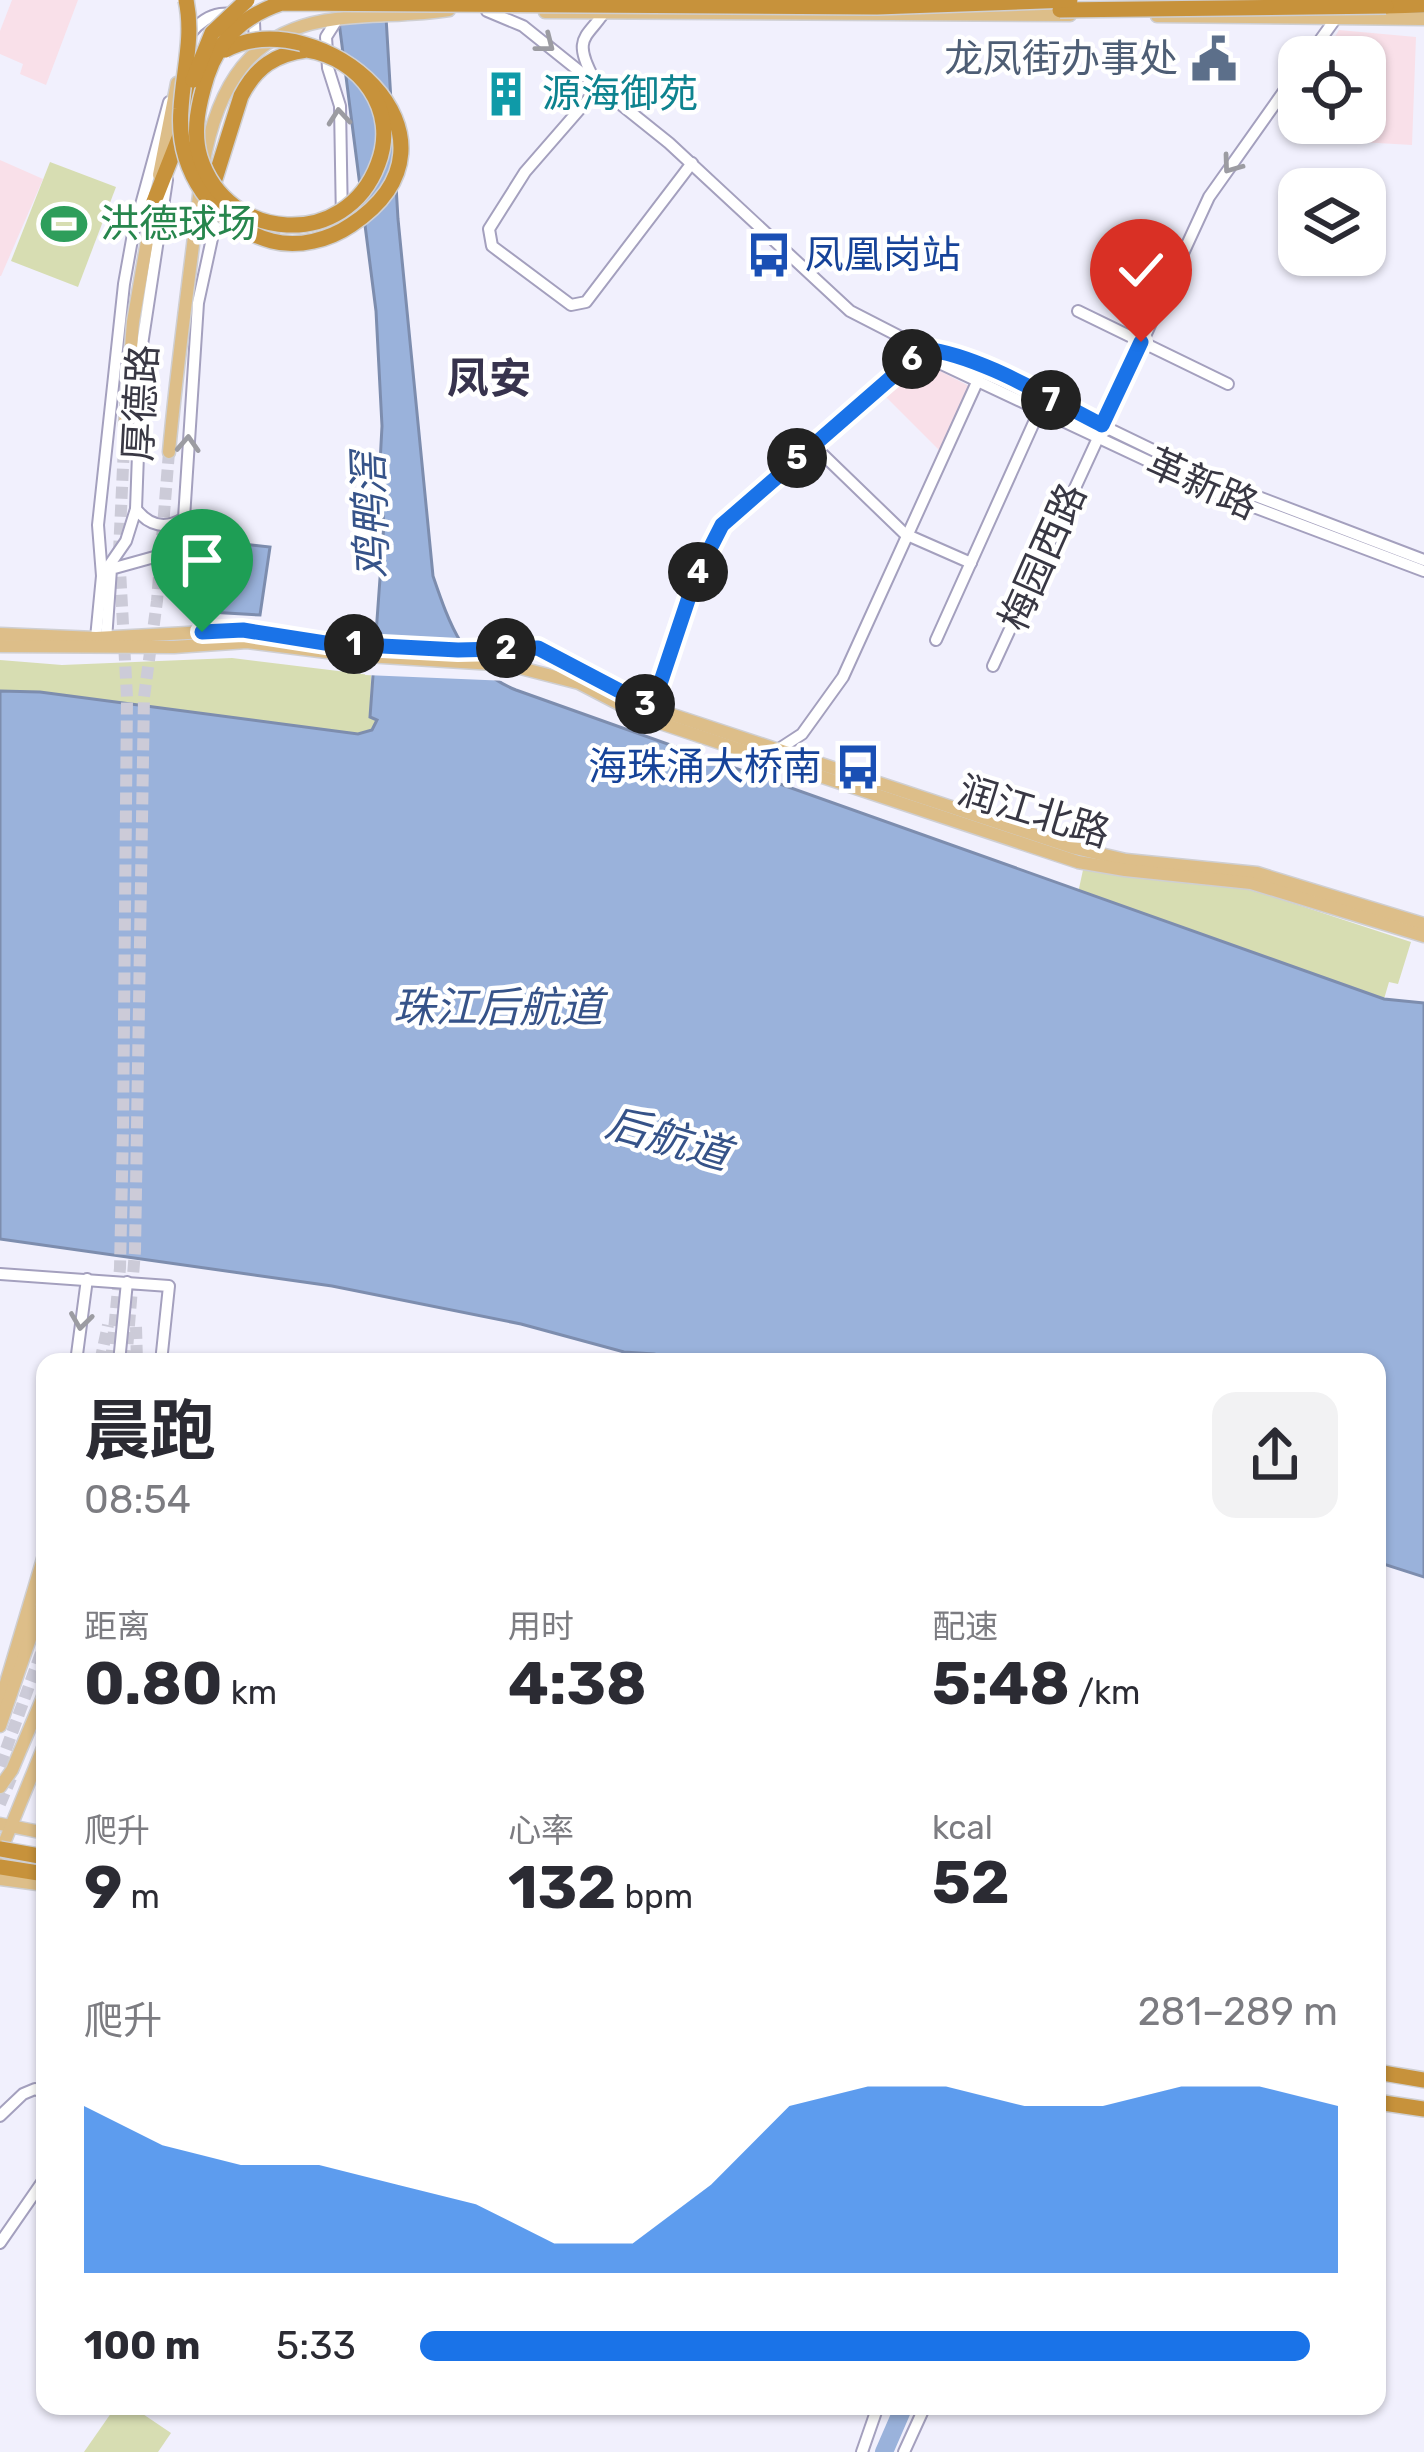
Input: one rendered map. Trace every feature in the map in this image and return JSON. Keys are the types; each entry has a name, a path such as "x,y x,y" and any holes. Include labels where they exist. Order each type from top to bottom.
{"highway":[{"path":"153,204 178,156 205,76 231,44 271,27 321,30 368,61 387,86 398,119 397,157 383,192 357,221 323,238 288,244 234,224 212,207 178,156 188,60 186,0"},
{"path":"178,156 200,57 222,21 247,0"},
{"path":"368,0 388,10"},
{"path":"878,7 1070,0"},
{"path":"197,232 230,137 241,96 257,71 279,55 307,50 335,56 359,74 378,104 383,144 377,168 356,200 324,221 279,227 255,218 215,188 199,154 196,121 214,55 241,23 282,3 388,10 1424,5"},
{"path":"216,220 230,137"},
{"path":"0,1851 36,1856"},
{"path":"0,1867 36,1873"},
{"path":"1386,2074 1424,2080"},
{"path":"1386,2103 1424,2109"}],"main road":[{"path":"125,425 133,322 196,0"},
{"path":"310,0 337,12"},
{"path":"943,15 993,0"},
{"path":"1108,16 1130,0"},
{"path":"1168,0 1179,16"},
{"path":"1220,0 1226,17"},
{"path":"1248,0 1258,17"},
{"path":"169,452 203,160 217,108 239,66 288,33 337,12 774,7 943,15 1424,19"},
{"path":"203,638 243,630 325,643 458,650 538,648 636,706"},
{"path":"0,634 102,641"},
{"path":"0,646 203,638 351,655 497,664 579,683 636,706"},
{"name":"润江北路","path":"636,706 1078,862 1251,883 1424,936"},
{"name":"润江北路","path":"650,713 779,749 1075,848 1126,860 1257,873 1424,924"},
{"path":"0,1703 36,1582"},
{"path":"0,1726 36,1621"},
{"path":"0,1787 36,1714"},
{"path":"0,1851 6,1826 36,1764"},
{"path":"27,1786 36,1773"},
{"path":"6,1826 36,1831"},
{"path":"0,1879 36,1885"}],"street":[{"path":"1108,16 1120,0"},
{"path":"607,7 584,38 587,65 599,87 525,172 489,230 492,246 571,304 586,302 692,163"},
{"name":"革新路","path":"487,11 523,26 692,163 850,311 924,349 960,358 1214,492 1424,571"},
{"path":"216,220 302,233 341,222 340,106 328,68 326,37 337,12"},
{"path":"184,44 210,16 240,15 256,25 256,37 239,66"},
{"path":"1323,36 1336,18"},
{"name":"厚德路","path":"102,641 98,535 128,258 153,152 178,77"},
{"name":"梅园西路","path":"993,666 1209,197 1278,100"},
{"name":"厚德路","path":"178,156 142,345 136,509 144,520 158,526 184,518 198,304 216,220"},
{"path":"1078,311 1228,384"},
{"path":"650,713 696,576 722,525 924,349"},
{"name":"革新路","path":"924,349 935,361 1040,409 1424,560"},
{"path":"779,749 802,734 842,677 978,380"},
{"path":"936,640 1040,409"},
{"path":"813,445 905,534 971,563"},
{"path":"102,576 126,541 136,509"},
{"path":"102,641 111,569 165,554 184,518"},
{"path":"0,1274 170,1286 162,1353"},
{"path":"77,1353 87,1279"},
{"path":"120,1353 128,1282"},
{"path":"0,2116 22,2094 36,2089"},
{"path":"0,2243 36,2191"},
{"path":"862,2452 874,2415"},
{"path":"904,2452 921,2415"}],"shaded area":[{"path":"12,0 78,0 46,85 20,74 23,64 0,54 0,31"},
{"path":"1339,30 1416,37 1412,145 1386,144 1386,36 1335,36"},
{"path":"0,160 43,179 1,276 0,276"},
{"path":"917,359 971,387 940,451 886,397"}],"green space":[{"name":"洪德球场","path":"50,162 116,187 78,287 11,261"},
{"path":"232,658 371,675 370,717 377,719 372,731 359,734 40,692 0,691 0,660 62,665"},
{"path":"1083,870 1246,888 1411,942 1398,984 1389,982 1384,999 1078,893"},
{"path":"110,2415 144,2415 171,2433 158,2452 84,2452"}],"water":[{"name":"珠江后航道","path":"342,0 385,0 398,219 433,576 461,643 484,670 516,690 1384,999 1424,1003 1424,1577 1386,1565 1386,1353 624,1352 521,1324 332,1286 0,1239 0,691 40,692 358,734 372,730 377,720 370,717 384,523 376,311 339,22"},
{"path":"217,541 270,547 260,615 210,612"}],"pier":[{"path":"369,634 464,639 509,681 365,675"}],"waterway":[{"path":"884,2452 900,2415"}],"tunnel":[{"path":"112,1353 120,1268 123,1129 127,697 119,552 125,425"},
{"path":"127,1353 135,1251 144,697 169,452"},
{"path":"102,1353 108,1325"},
{"path":"136,1327 137,1353"},
{"path":"0,1766 36,1667"},
{"path":"0,1804 11,1778"}],"place":[{"name":"龙凤街办事处","path":"1214,59"},
{"name":"源海御苑","path":"506,94"},
{"name":"洪德球场","path":"64,224"},
{"name":"凤凰岗站","path":"769,255"},
{"name":"海珠涌大桥南","path":"858,767"}],"district":[{"name":"凤安","path":"489,379"}],"route":[{"path":"202,632 243,630 325,643 458,650 538,648 652,708 696,576 722,525 924,349 977,365 1102,425 1141,342"}],"water label":[{"name":"鸡鸭滘","path":"371,516"},
{"name":"后航道","path":"668,1139"}]}
